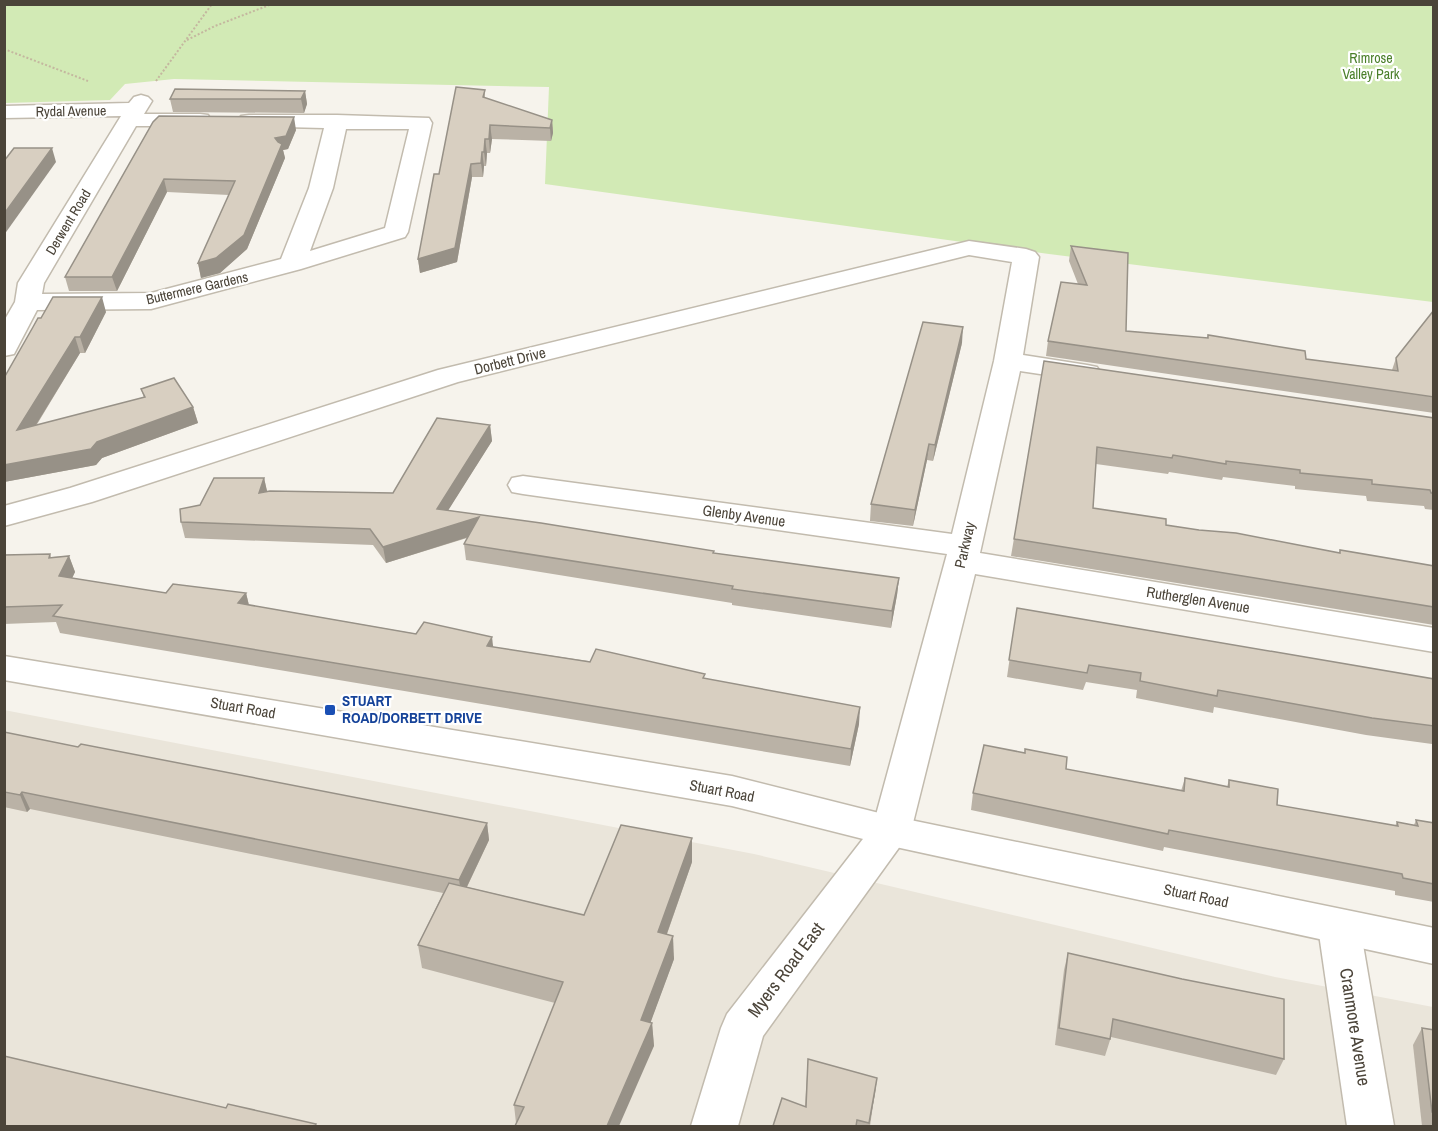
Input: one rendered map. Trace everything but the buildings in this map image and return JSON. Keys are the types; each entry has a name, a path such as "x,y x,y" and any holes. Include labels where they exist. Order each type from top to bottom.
{"street":[{"name":"Rydal Avenue","path":"4,112 136,109"},
{"name":"Buttermere Gardens","path":"4,284 29,292 151,301 292,264 396,232 421,123 337,121 136,109"},
{"name":"Derwent Road","path":"4,348 29,292 136,109"},
{"path":"292,264 321,188 337,121"},
{"name":"Dorbett Drive","path":"4,516 81,495 448,376 969,248 1026,257"},
{"name":"Parkway","path":"891,831 963,554 1008,361 1026,257"},
{"path":"1008,361 1114,377"},
{"name":"Glenby Avenue","path":"523,485 963,554"},
{"name":"Rutherglen Avenue","path":"963,554 1434,639"},
{"name":"Stuart Road","path":"4,668 732,791 891,831 1434,946"},
{"name":"Myers Road East","path":"715,1126 743,1028 891,831"},
{"name":"Cranmore Avenue","path":"1340,927 1371,1126"}],"path":[{"path":"4,50 51,69 136,109 212,4"},
{"path":"186,41 215,26 272,4"}],"shaded area":[{"path":"4,710 754,854 1275,977 1433,1007 1433,1126 5,1126"}],"green space":[{"name":"Rimrose Valley Park","path":"4,5 1433,5 1433,302 1049,254 545,184 549,87 174,79 125,84 110,100 5,103"}],"place":[{"name":"STUART ROAD/DORBETT DRIVE","path":"330,710"}]}
